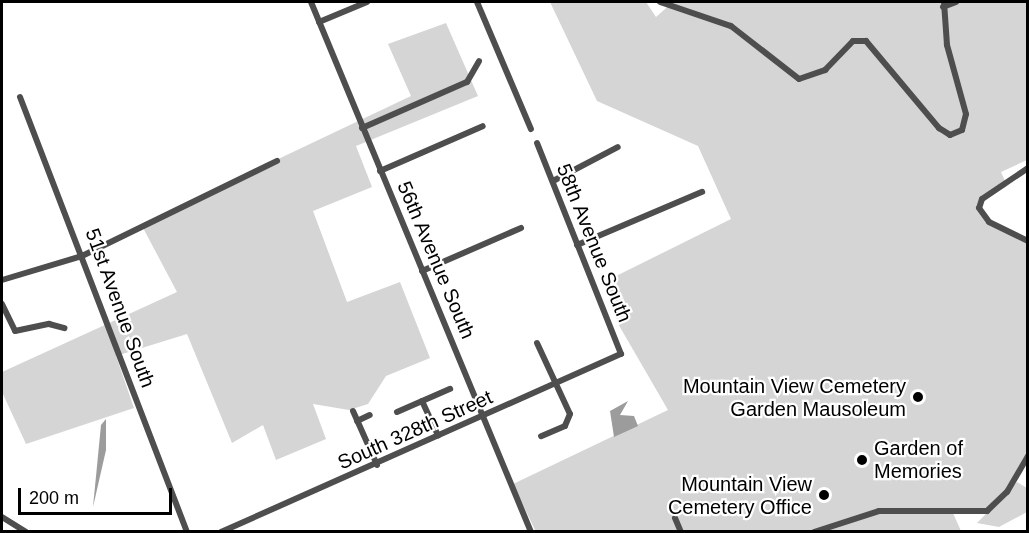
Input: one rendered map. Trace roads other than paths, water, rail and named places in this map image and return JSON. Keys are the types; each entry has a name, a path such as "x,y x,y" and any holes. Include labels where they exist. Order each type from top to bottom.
{"street":[{"name":"56th Avenue South","path":"311,2 422,271 486,416 531,531"},
{"path":"320,22 367,2"},
{"path":"477,2 531,129"},
{"path":"660,2 731,26 799,78 825,70 853,41 866,41 939,128 950,135 962,130 966,114 943,4 956,2"},
{"path":"362,128 467,82 479,61"},
{"name":"51st Avenue South","path":"20,97 187,531"},
{"path":"380,171 483,126"},
{"name":"58th Avenue South","path":"537,143 621,354"},
{"path":"553,181 618,147"},
{"path":"2,280 82,256 277,161"},
{"path":"1028,168 982,199 979,208 989,222 1028,241"},
{"path":"577,245 702,192"},
{"path":"422,271 521,228"},
{"path":"2,304 15,332 49,324 64,328"},
{"path":"537,343 556,383 569,420 541,436"},
{"name":"South 328th Street","path":"221,531 244,524 621,354"},
{"path":"397,412 450,389"},
{"path":"422,401 438,436"},
{"path":"353,411 377,465"},
{"path":"357,421 370,415"},
{"path":"814,531 879,511 987,511 1007,492 1028,456"},
{"path":"2,517 26,531"},
{"path":"675,518 681,531"},
{"path":"244,524 247,531"}],"place":[{"name":"Mountain View Cemetery Garden Mausoleum","path":"918,397"},
{"name":"Garden of Memories","path":"862,460"},
{"name":"Mountain View Cemetery Office","path":"824,495"}]}
